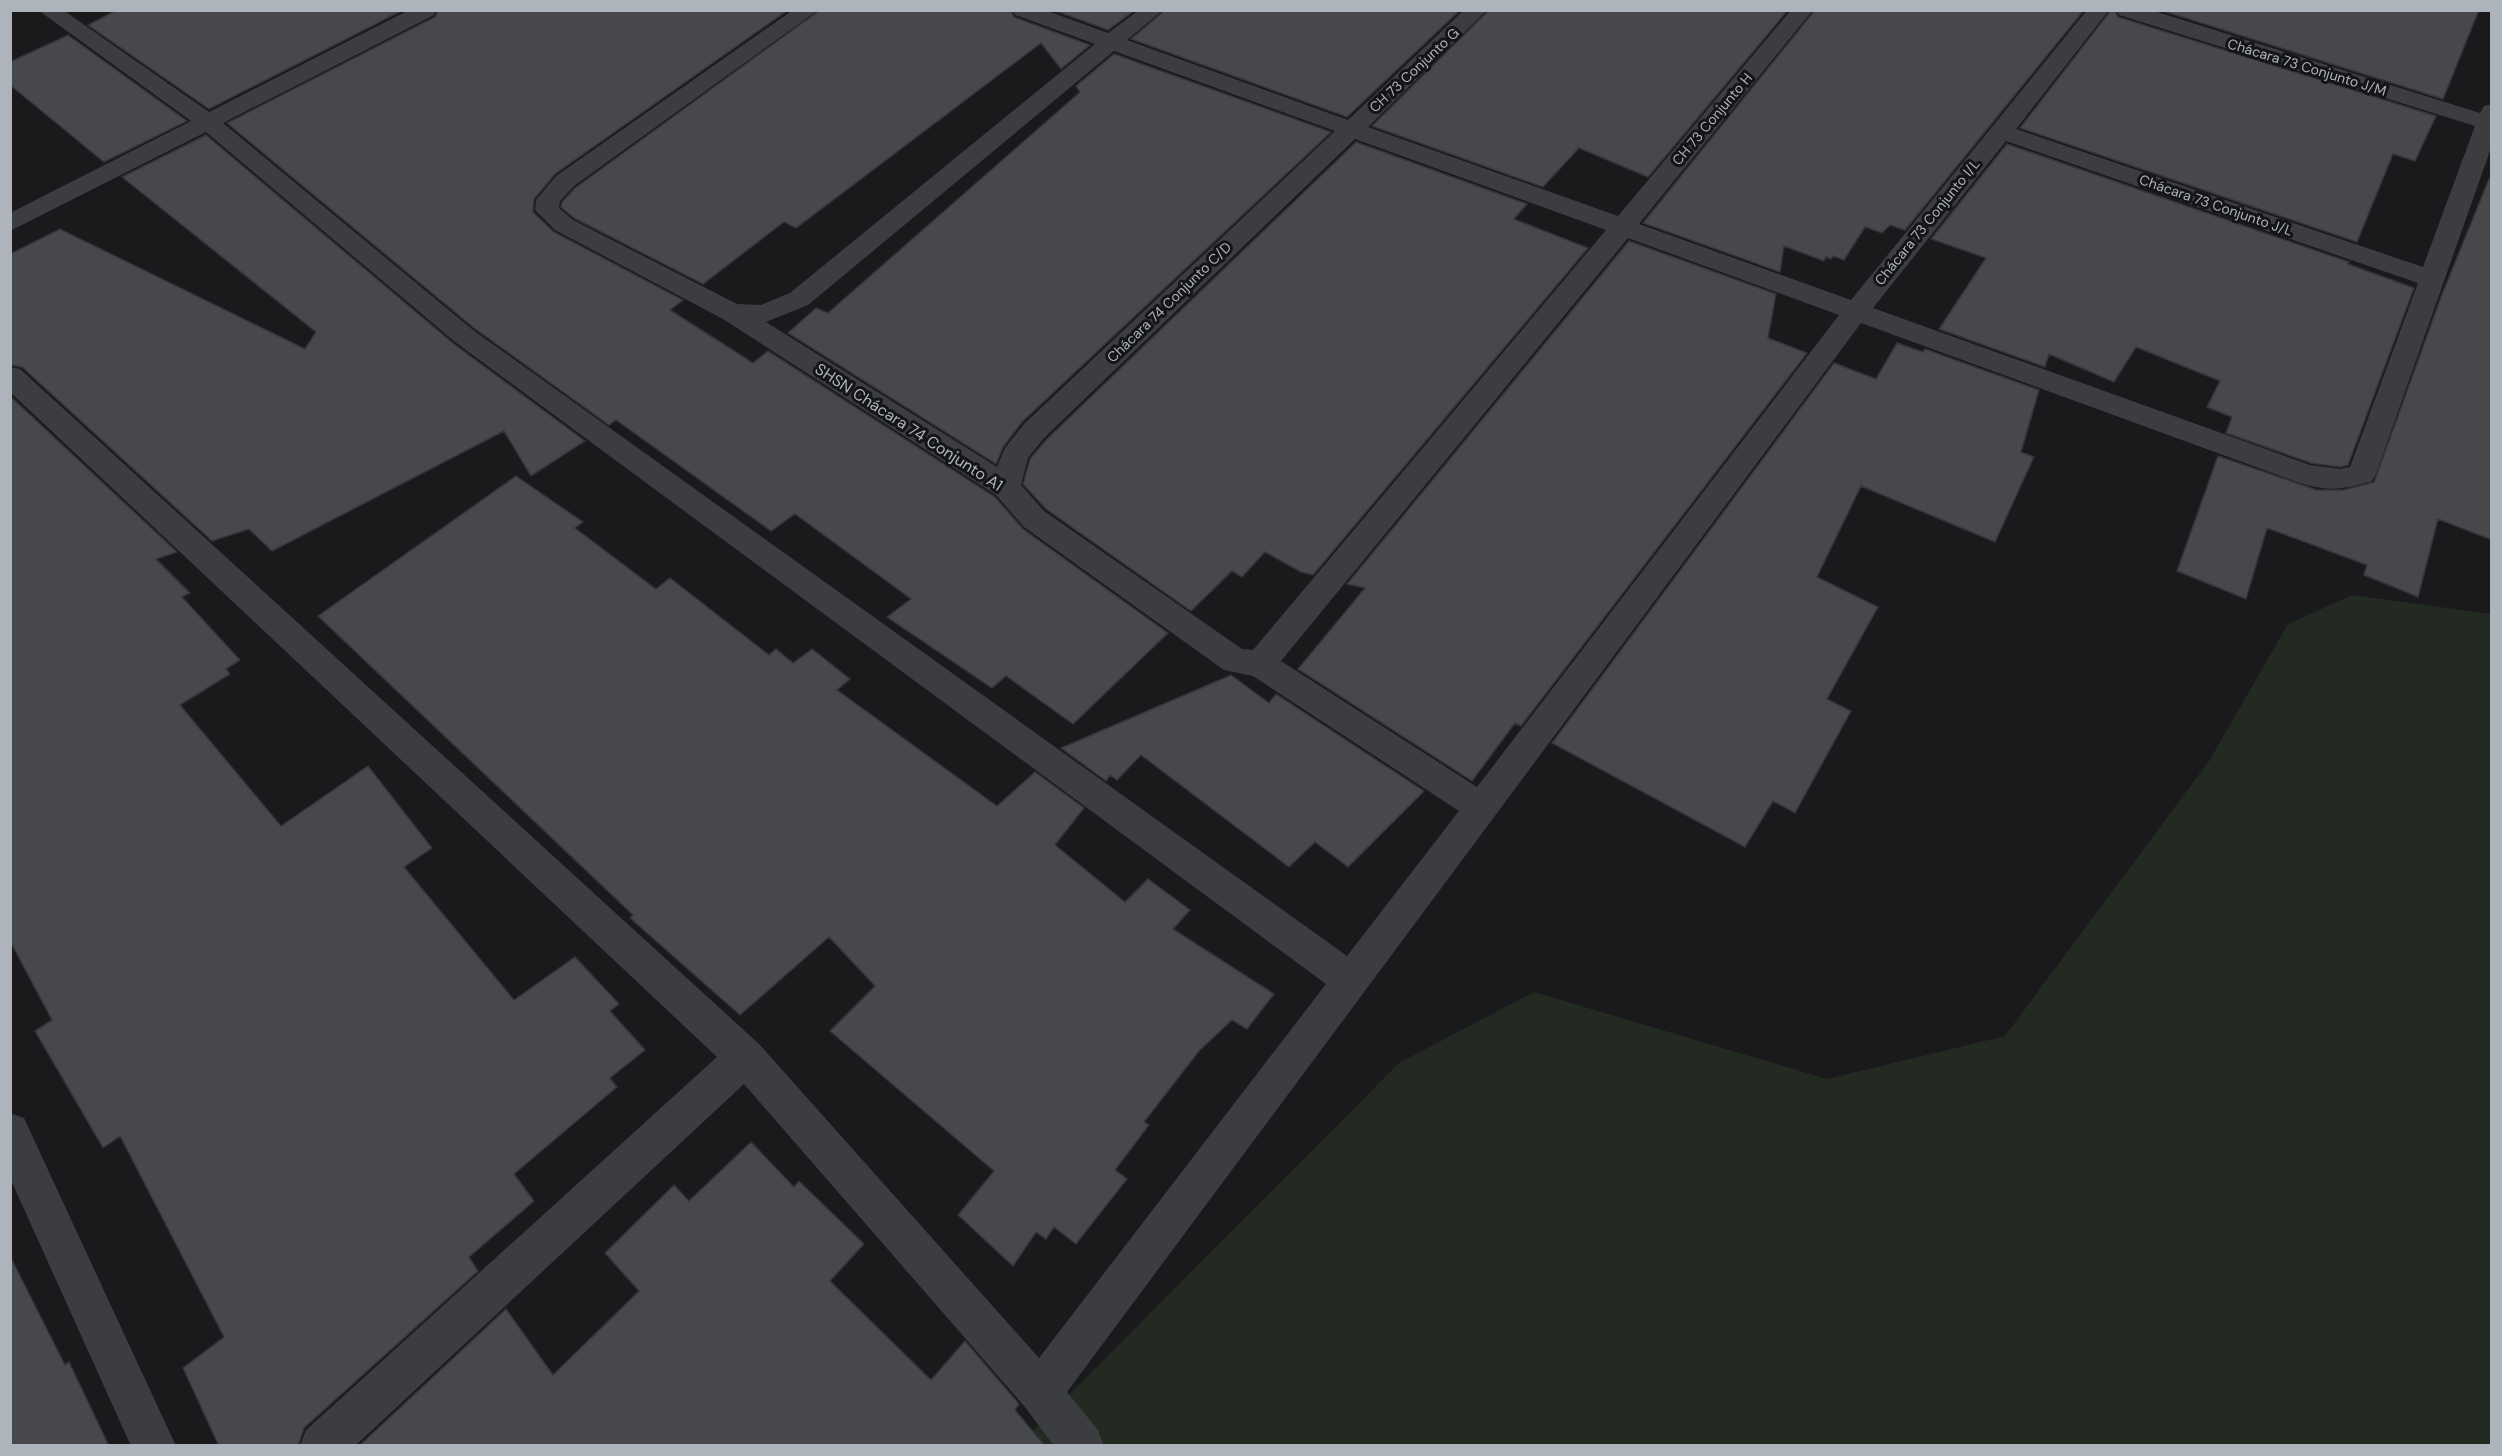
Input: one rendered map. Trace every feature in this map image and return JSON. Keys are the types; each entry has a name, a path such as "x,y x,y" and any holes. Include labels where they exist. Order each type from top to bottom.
{"street":[{"path":"48,10 208,122 464,336 1352,981"},
{"path":"10,223 426,10"},
{"name":"SHSN Chácara 74 Conjunto A1","path":"808,10 565,181 548,200 547,210 564,225 732,313 1006,487 1034,519 1235,661 1260,664"},
{"path":"1023,10 2307,475 2340,480 2362,474 2490,117"},
{"path":"732,313 764,314 799,299 1153,10"},
{"name":"CH 73 Conjunto G","path":"1350,129 1478,10"},
{"name":"CH 73 Conjunto H","path":"1260,664 1803,10"},
{"name":"Chácara 73 Conjunto I/L","path":"1040,1392 1855,313 1999,131 2099,10"},
{"name":"Chácara 73 Conjunto J/M","path":"2127,10 2490,117"},
{"name":"Chácara 74 Conjunto C/D","path":"1006,487 1015,455 1034,431 1350,129"},
{"name":"Chácara 73 Conjunto J/L","path":"1999,131 2433,279"},
{"path":"10,376 745,1057 1040,1392 1082,1446"},
{"path":"1260,664 1481,807"},
{"path":"322,1446 745,1057"},
{"path":"10,1132 154,1446"}],"shaded area":[{"path":"2352,595 2491,614 2491,1445 1018,1446 1399,1063 1534,992 1827,1079 2005,1036 2209,761 2288,624"}],"building":[{"path":"117,10 403,10 209,109 88,25"},
{"path":"438,10 788,10 555,174 534,199 533,212 554,232 683,300 670,310 753,363 768,351 995,497 1023,529 1168,633 1073,724 1006,676 992,688 887,617 911,599 795,514 771,531 616,420 609,425 474,328 227,123 435,17"},
{"path":"820,10 1011,10 1014,17 1090,45 1061,69 1041,43 796,228 784,222 703,284 574,218 561,207 562,202 575,188"},
{"path":"1053,10 1135,10 1108,30"},
{"path":"1165,10 1460,10 1347,117 1131,39"},
{"path":"1489,10 1788,10 1648,177 1579,148 1543,187 1372,126"},
{"path":"1815,10 2084,10 1905,230 1890,225 1882,233 1865,227 1844,260 1833,256 1831,259 1826,257 1824,261 1784,246 1780,272 1643,223"},
{"path":"2111,10 2115,10 2118,17 2436,116 2415,161 2393,154 2357,242 2020,128"},
{"path":"2160,10 2479,10 2443,99"},
{"path":"68,35 187,121 104,162 10,85 10,62"},
{"path":"1114,54 1331,132 1022,422 1003,447 996,464 788,333 816,308 828,313 1080,92 1076,86"},
{"path":"206,135 454,344 585,441 531,476 504,431 272,551 249,529 212,541 22,367 10,365 10,254 60,229 305,349 316,332 122,177"},
{"path":"1356,142 1527,204 1514,219 1588,248 1313,575 1301,572 1265,552 1242,577 1232,571 1191,611 1046,509 1023,484 1030,459 1046,440"},
{"path":"2007,144 2349,262 2348,264 2414,288 2348,465 2340,467 2311,463 2226,433 2232,417 2207,407 2220,381 2136,347 2114,382 2049,354 2045,367 1939,329 1986,258 1931,239"},
{"path":"2489,179 2492,180 2492,540 2438,519 2418,597 2364,575 2367,565 2267,528 2246,599 2177,571 2218,456 2317,490 2343,490 2374,482 2441,297"},
{"path":"1629,241 1776,294 1768,338 1807,353 1521,726 1515,723 1472,781 1298,669 1365,588 1347,584"},
{"path":"1897,343 1923,352 1925,349 2039,390 2021,452 2034,457 1995,542 1861,486 1817,577 1878,607 1827,699 1851,711 1795,813 1773,801 1745,847 1552,743 1834,363 1876,379"},
{"path":"10,396 177,552 156,559 190,593 182,597 240,660 226,669 230,674 180,705 281,826 368,766 432,848 404,867 514,1000 575,957 619,1004 610,1011 645,1050 610,1078 617,1087 514,1174 534,1201 469,1257 478,1271 304,1428 298,1446 219,1446 183,1368 224,1337 120,1136 103,1148 35,1031 52,1020 10,941"},
{"path":"516,476 583,522 575,528 656,589 670,578 769,655 776,649 793,663 812,649 850,679 837,690 997,806 1035,772 1084,808 1055,845 1125,902 1148,879 1190,910 1173,929 1274,994 1247,1029 1232,1020 1199,1051 1144,1122 1149,1125 1115,1170 1127,1179 1076,1244 1054,1227 1046,1239 1036,1232 1013,1266 958,1215 994,1171 830,1031 875,986 829,937 740,1015 630,918 633,915 318,616"},
{"path":"1231,675 1269,703 1276,694 1424,791 1348,867 1315,842 1289,867 1141,755 1117,780 1110,775 1106,781 1061,748"},
{"path":"751,1142 794,1187 799,1181 864,1244 830,1281 931,1380 965,1341 1019,1404 1015,1410 1045,1446 359,1446 506,1309 553,1375 639,1291 605,1253 674,1185 689,1201"},
{"path":"10,1256 65,1365 69,1362 109,1446 10,1446"}]}
